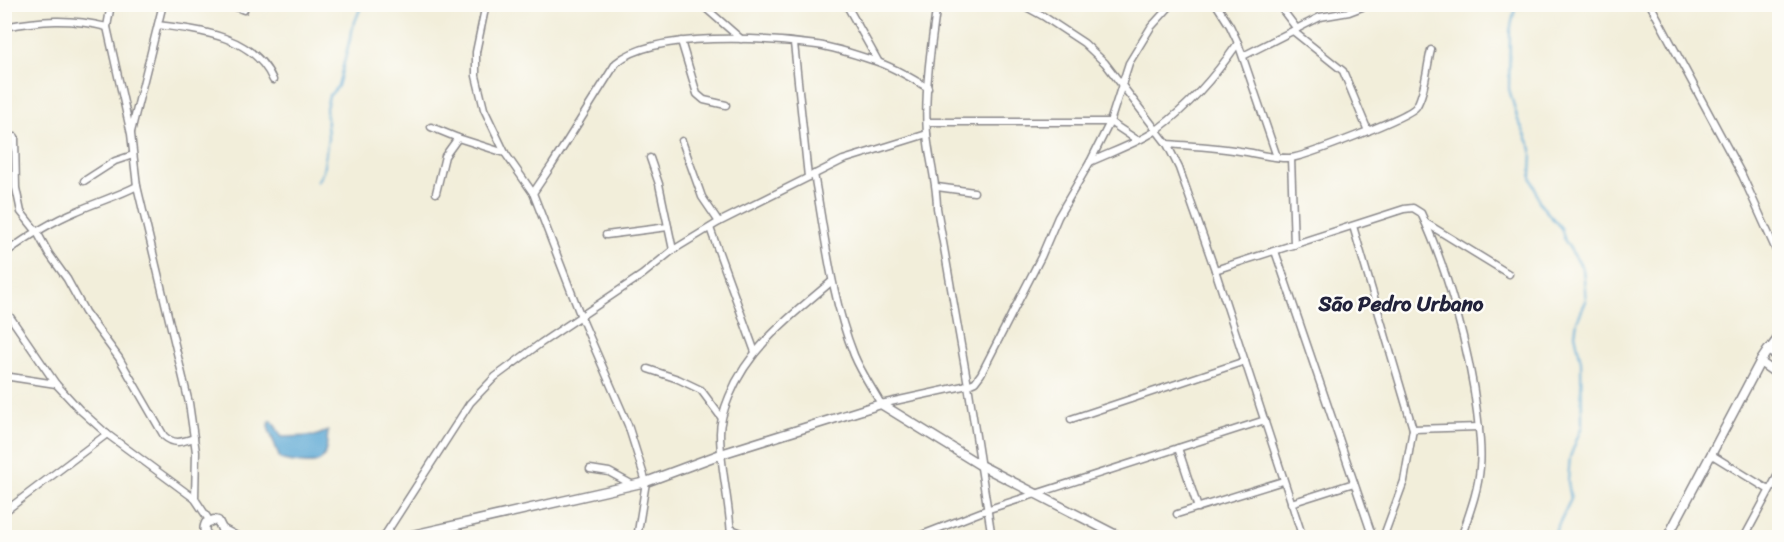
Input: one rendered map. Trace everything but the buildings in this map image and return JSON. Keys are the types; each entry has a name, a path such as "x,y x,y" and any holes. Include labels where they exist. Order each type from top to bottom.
{"street":[{"path":"106,4 111,8 107,27 131,134 137,186 183,372 196,452 195,499"},
{"path":"131,134 163,4"},
{"path":"229,4 244,10"},
{"path":"486,4 476,52 476,76 484,109 505,153 533,193 581,317 619,403 646,482 637,537"},
{"path":"700,4 741,39"},
{"path":"846,4 878,62"},
{"path":"937,4 928,88 927,134 937,187 937,208 992,537"},
{"path":"1021,4 1084,43 1105,63 1167,144 1179,168 1215,270 1303,537"},
{"path":"399,537 646,482 721,454 881,404 975,382 1041,257 1058,217 1110,122 1122,83 1139,45 1151,27 1172,4"},
{"path":"1216,4 1238,43 1276,157"},
{"path":"1278,4 1295,30 1343,71 1368,131"},
{"path":"1243,56 1320,17 1349,12 1370,4"},
{"path":"1650,4 1742,175 1779,259"},
{"path":"4,27 51,20 89,22 107,27"},
{"path":"158,25 205,31 241,45 268,70 273,80"},
{"path":"533,193 616,63 632,53 681,40 699,39 741,39 819,45 878,62 905,74 928,88"},
{"path":"681,40 697,94 704,100 726,105"},
{"path":"794,43 811,175 831,282 855,358 881,404 980,465 1122,537"},
{"path":"1090,162 1157,130 1198,93 1238,43"},
{"path":"1167,144 1221,148 1291,158 1368,131 1404,116 1416,108 1431,50"},
{"path":"928,122 1110,122 1137,140"},
{"path":"431,127 505,153"},
{"path":"383,537 470,403 495,377 540,343 642,275 673,250 719,222 843,160 927,134"},
{"path":"15,137 18,201 21,212 68,279 85,312 119,358 164,436 170,441 178,442 194,438"},
{"path":"436,193 445,156 458,138"},
{"path":"682,141 702,197 719,222"},
{"path":"84,181 115,161 133,155"},
{"path":"650,158 659,184 673,250"},
{"path":"1291,158 1294,245"},
{"path":"4,254 37,232 78,210 119,196 137,186"},
{"path":"937,187 974,192"},
{"path":"1215,270 1404,209 1413,208 1420,213 1452,297 1468,356 1479,427 1481,463 1478,484 1461,537"},
{"path":"1425,223 1509,274"},
{"path":"1353,226 1413,429 1404,481 1383,537"},
{"path":"606,235 668,227"},
{"path":"710,228 755,352"},
{"path":"1275,251 1373,537"},
{"path":"731,537 721,454 721,417 741,371 755,352 789,318 831,282"},
{"path":"4,308 56,384 80,410 106,434 195,499 209,520 218,521 222,529 239,537"},
{"path":"1667,537 1761,362 1779,334"},
{"path":"1768,350 1779,358"},
{"path":"1071,419 1245,361"},
{"path":"1761,362 1779,376"},
{"path":"648,369 701,390 721,417"},
{"path":"4,376 56,384"},
{"path":"914,537 986,510 1265,420"},
{"path":"1413,429 1479,427"},
{"path":"4,512 106,434"},
{"path":"1178,448 1198,508"},
{"path":"1712,455 1769,490"},
{"path":"590,469 609,472 633,485"},
{"path":"1744,537 1779,471"},
{"path":"1177,514 1283,481"},
{"path":"1291,503 1354,483"},
{"path":"209,520 204,526 206,534 210,537 219,535 222,529"},
{"path":"731,529 755,537"}],"water":[{"path":"269,421 272,421 282,437 315,436 328,431 326,450 322,459 312,463 280,459 268,427"}],"waterway":[{"path":"317,182 323,172 328,138 326,108 329,96 338,86 353,27 362,4"},
{"path":"1516,4 1510,31 1509,89 1518,120 1532,149 1531,177 1540,204 1561,228 1565,241 1583,269 1586,301 1577,321 1575,334 1581,361 1582,426 1570,457 1568,482 1571,499 1552,538"}],"district":[{"name":"São Pedro Urbano","path":"1401,304"}]}
